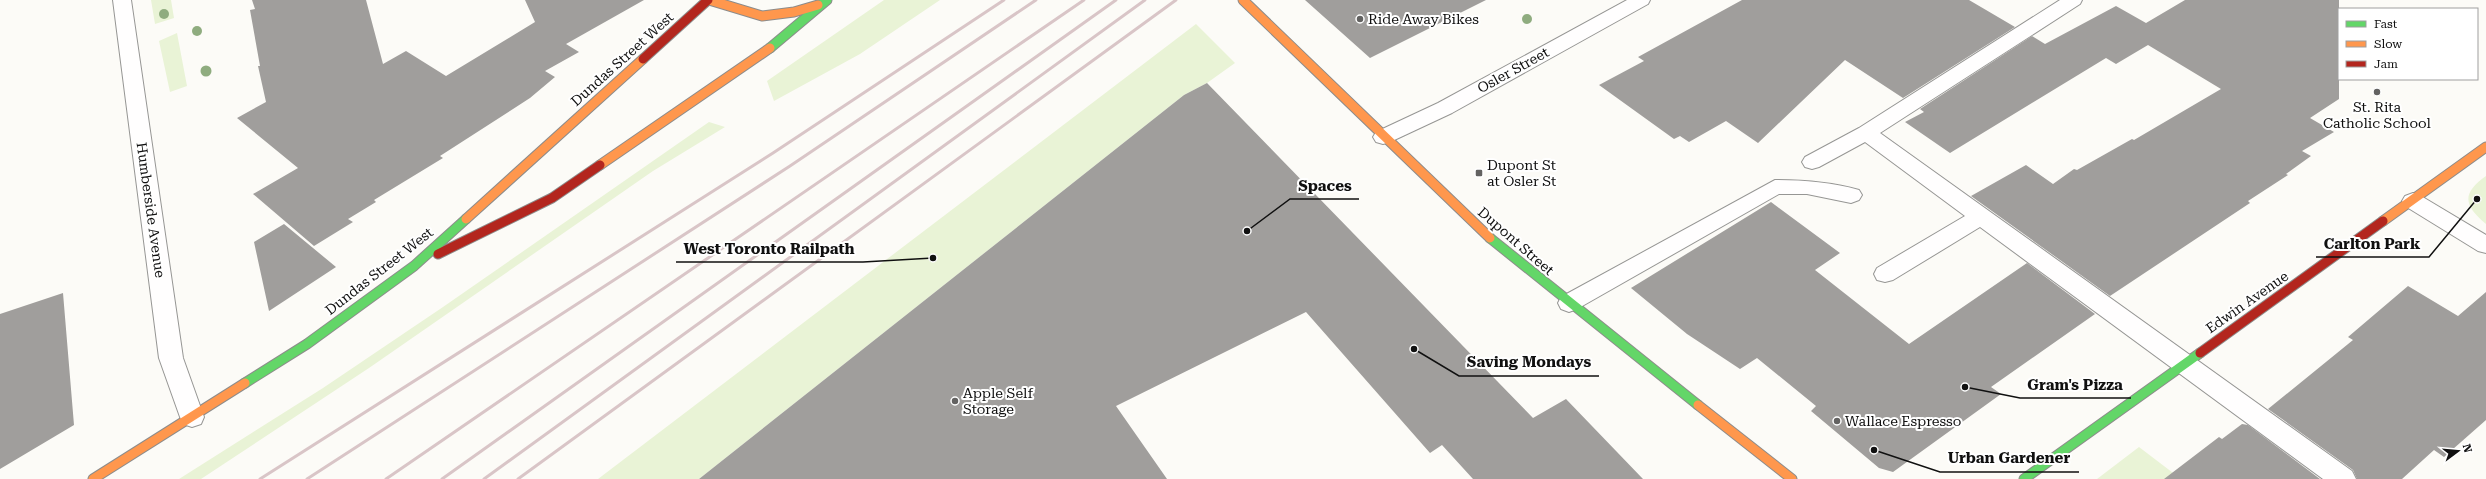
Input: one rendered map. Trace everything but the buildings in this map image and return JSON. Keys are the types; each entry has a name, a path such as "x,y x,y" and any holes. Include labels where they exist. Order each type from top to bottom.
{"main road":[{"name":"Dundas Street West","path":"93,479 307,344 414,266 708,0"},
{"path":"708,0 762,16 794,12 825,2"},
{"name":"Dupont Street","path":"1243,0 1501,249 1792,479"},
{"path":"414,266 552,198 782,40 825,2"},
{"name":"Edwin Avenue","path":"2024,479 2413,201 2486,147"}],"street":[{"name":"Humberside Avenue","path":"122,0 171,358 192,417"},
{"name":"Osler Street","path":"1384,137 1445,108 1641,0"},
{"path":"1812,162 1866,133 2073,0"},
{"path":"1866,133 2343,479"},
{"path":"1569,303 1775,188 1807,187 1851,195"},
{"path":"2413,201 2486,245"},
{"path":"1885,274 1981,216"}],"green space":[{"path":"151,0 171,0 174,18 155,24"},
{"path":"884,0 940,0 860,54 774,101 767,81"},
{"path":"1196,24 1235,63 1207,83 1184,95 699,479 598,479"},
{"path":"177,33 187,86 170,92 159,41"},
{"path":"709,122 725,127 653,171 369,368 201,479 179,479 323,388 443,307"},
{"path":"2486,176 2486,224 2473,211 2468,199 2473,188"},
{"path":"2139,447 2181,479 2097,479"}],"railway":[{"path":"260,479 773,153 1004,0"},
{"path":"307,479 790,166 1036,0"},
{"path":"386,479 1084,0"},
{"path":"442,479 1116,0"},
{"path":"484,479 1145,0"},
{"path":"518,479 1176,0"}],"traffic: fast":[{"path":"770,48 827,0"},
{"path":"245,383 307,344 414,266 466,219"},
{"path":"1490,238 1698,405"},
{"path":"2024,479 2200,353"}],"traffic: slow":[{"path":"709,0 762,16 794,12 818,5"},
{"path":"1243,0 1490,238"},
{"path":"600,165 770,48"},
{"path":"466,219 643,59"},
{"path":"2383,221 2486,147"},
{"path":"93,479 245,383"},
{"path":"1698,405 1792,479"}],"traffic: jam":[{"path":"643,59 708,0"},
{"path":"438,254 552,198 600,165"},
{"path":"2200,353 2383,221"}],"place":[{"name":"Ride Away Bikes","path":"1360,19"},
{"name":"St. Rita Catholic School","path":"2377,92"},
{"name":"Dupont St at Osler St","path":"1479,173"},
{"name":"Carlton Park","path":"2477,199"},
{"name":"Spaces","path":"1247,231"},
{"name":"West Toronto Railpath","path":"933,258"},
{"name":"Saving Mondays","path":"1414,349"},
{"name":"Gram's Pizza","path":"1965,387"},
{"name":"Apple Self Storage","path":"955,401"},
{"name":"Wallace Espresso","path":"1837,421"},
{"name":"Urban Gardener","path":"1874,450"}]}
